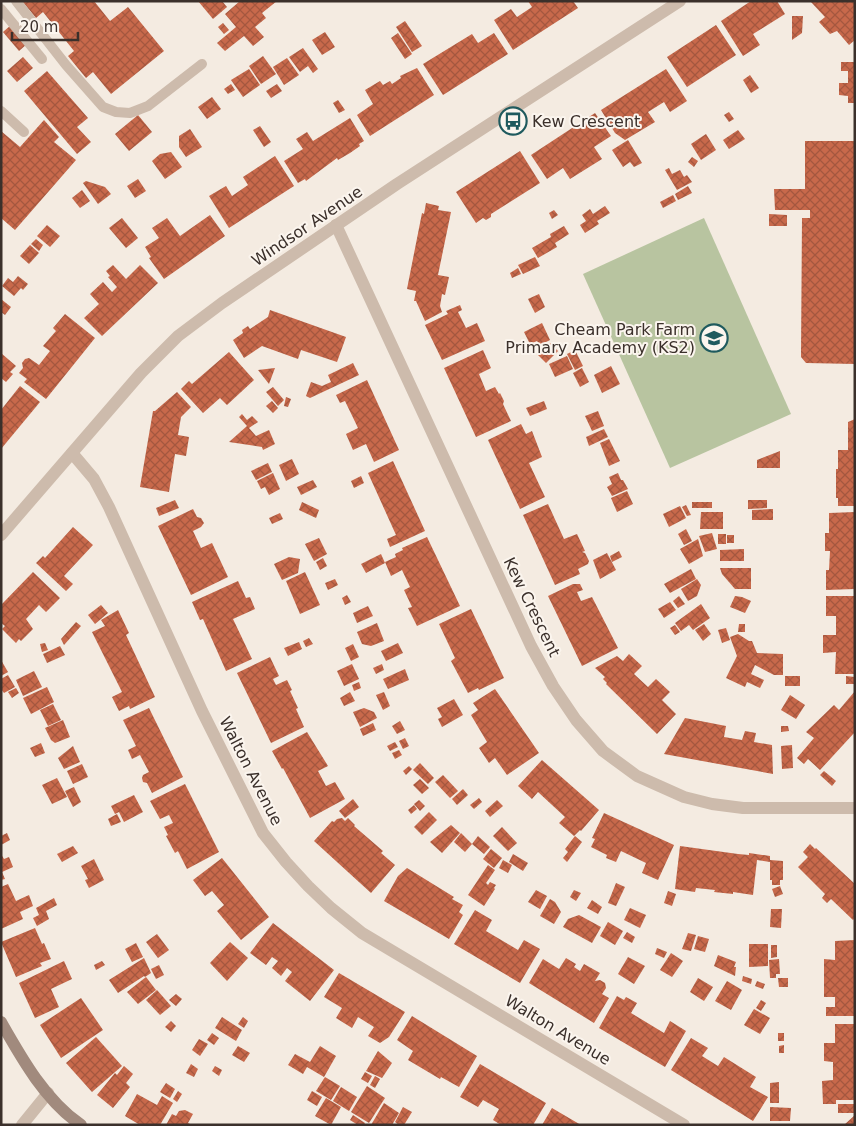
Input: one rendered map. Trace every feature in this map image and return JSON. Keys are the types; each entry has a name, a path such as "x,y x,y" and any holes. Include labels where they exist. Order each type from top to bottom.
{"street":[{"name":"Windsor Avenue","path":"1,535 142,373 178,336 222,303 397,184 680,1"},
{"name":"Kew Crescent","path":"336,226 531,646 553,686 579,724 603,751 637,776 684,797 712,804 743,808 855,808"},
{"name":"Walton Avenue","path":"72,453 94,479 102,493 202,711 263,833 286,862 332,908 362,933 684,1125"},
{"path":"1,1022 26,1067 67,1115 81,1125"},
{"path":"22,1125 48,1093"}],"lane":[{"path":"16,1 66,65 103,107 116,112 130,113 148,106 202,64"},
{"path":"1,10 42,59"},
{"path":"1,111 24,132"}],"green space":[{"path":"704,218 791,414 670,468 583,274"}],"building":[{"path":"22,1 94,1 110,21 128,7 164,51 111,94 93,72 86,78 68,56 74,51 43,12 36,18"},
{"path":"198,1 222,1 227,7 213,19"},
{"path":"240,1 277,1 262,13 266,18 255,27 264,37 253,46 244,36 225,51 217,43 236,27 225,14"},
{"path":"528,1 573,1 578,8 513,50 494,20 511,9 517,17 532,7"},
{"path":"751,1 777,1 785,14 753,34 760,45 743,56 721,21"},
{"path":"810,1 855,1 855,40 849,45 837,31 830,34 819,22 825,17"},
{"path":"792,16 803,16 802,33 792,40"},
{"path":"405,21 422,46 412,52 396,27"},
{"path":"223,23 229,30 224,34 218,27"},
{"path":"11,25 27,44 19,51 3,32"},
{"path":"716,25 736,55 687,87 667,57"},
{"path":"325,32 335,47 322,55 312,40"},
{"path":"398,33 412,54 405,59 391,38"},
{"path":"494,33 508,54 443,95 423,64 472,34 478,43"},
{"path":"303,48 318,69 313,73 308,66 300,72 289,57"},
{"path":"263,56 276,74 261,84 249,66"},
{"path":"23,57 33,68 17,82 7,71"},
{"path":"287,58 299,75 284,85 273,67"},
{"path":"841,62 855,62 855,103 848,103 848,96 839,95 839,83 848,83 848,71 841,71"},
{"path":"417,68 434,95 370,136 357,115 373,104 365,90 380,81 383,85 390,81 392,84 401,78 400,76"},
{"path":"249,69 260,85 243,97 231,80"},
{"path":"666,69 687,101 670,112 664,102 648,112 655,122 625,140 615,133 601,110"},
{"path":"47,71 88,118 77,127 91,142 77,154 24,91"},
{"path":"750,75 759,88 751,93 743,80"},
{"path":"231,84 235,90 228,94 224,89"},
{"path":"277,84 282,91 271,98 266,91"},
{"path":"212,97 221,109 207,119 198,107"},
{"path":"338,100 345,110 339,113 333,103"},
{"path":"729,112 734,119 729,122 724,115"},
{"path":"595,113 611,136 594,147 602,159 570,179 563,168 547,179 531,155"},
{"path":"138,115 152,132 129,151 115,134"},
{"path":"350,118 364,141 359,144 360,146 338,160 337,158 306,181 305,179 298,183 284,161 303,149 296,139 307,132 313,141"},
{"path":"44,120 59,137 54,142 76,160 15,230 1,218 1,131 20,147"},
{"path":"260,126 271,142 264,147 253,130"},
{"path":"190,129 202,147 186,157 179,147 179,136"},
{"path":"738,130 745,139 729,149 723,140"},
{"path":"706,134 716,150 701,160 691,144"},
{"path":"628,140 642,163 634,167 630,162 623,167 612,150"},
{"path":"805,141 855,141 855,364 806,363 801,357 802,218 810,218 810,210 775,210 774,189 805,189"},
{"path":"520,151 540,183 491,214 491,217 486,220 483,218 476,223 456,192"},
{"path":"171,152 182,167 165,179 152,161 160,154"},
{"path":"275,156 294,186 229,228 209,196 226,186 232,196 248,185 243,177"},
{"path":"692,157 698,161 694,167 688,162"},
{"path":"669,168 672,174 680,170 684,177 687,175 692,182 677,190 665,170"},
{"path":"138,179 146,191 135,198 127,186"},
{"path":"86,181 105,187 111,194 98,204 83,183"},
{"path":"688,186 692,193 678,200 675,194"},
{"path":"82,190 90,201 80,208 72,198"},
{"path":"673,195 676,201 663,208 660,202"},
{"path":"426,203 439,206 438,210 451,212 438,275 449,277 445,295 442,294 440,306 442,312 425,321 416,301 414,301 416,291 407,289 422,213 424,214"},
{"path":"605,206 610,213 597,221 599,224 585,233 580,225 586,221 582,215 590,209 593,214"},
{"path":"554,210 558,215 552,219 549,213"},
{"path":"769,214 787,215 787,226 769,226"},
{"path":"210,215 225,236 164,279 149,258 151,257 145,247 159,238 152,228 167,218 180,236"},
{"path":"122,218 138,238 126,248 109,228"},
{"path":"47,225 60,236 50,247 37,236"},
{"path":"564,226 569,234 555,243 557,247 538,258 532,248 551,237 550,234"},
{"path":"36,239 43,245 39,251 31,244"},
{"path":"30,245 39,253 29,264 20,256"},
{"path":"535,257 540,266 523,274 518,265"},
{"path":"113,265 126,279 140,265 158,283 102,336 84,318 99,304 90,294 103,282 112,292 117,287 108,277 110,276 106,271"},
{"path":"518,268 521,274 512,278 510,273"},
{"path":"18,276 28,284 23,290 21,288 14,296 2,286 8,278 13,282"},
{"path":"539,294 545,307 535,313 528,299"},
{"path":"1,299 11,307 5,315 1,312"},
{"path":"460,305 462,310 458,312 466,328 477,323 485,341 442,360 425,325 448,314 446,311"},
{"path":"270,310 346,337 337,362 301,350 298,359 262,346 244,358 233,340 243,333 242,330 248,326 250,329 268,317"},
{"path":"65,314 95,338 46,399 24,382 27,379 19,373 23,368 22,363 25,359 29,358 39,365 50,351 43,346 56,331 53,328"},
{"path":"542,323 550,340 540,345 537,341 530,344 524,332"},
{"path":"550,343 558,351 546,363 538,355"},
{"path":"483,350 491,368 479,374 486,391 495,387 500,393 511,421 476,437 444,368"},
{"path":"575,350 583,366 575,370 567,354"},
{"path":"229,352 254,380 227,405 220,398 203,413 181,389 189,381 192,384"},
{"path":"1,353 16,366 10,372 13,374 6,382 1,378"},
{"path":"567,356 573,369 555,377 549,364"},
{"path":"353,363 359,375 310,398 306,396 311,382 322,386 331,382 328,375"},
{"path":"611,366 620,384 602,393 594,375"},
{"path":"275,368 269,384 258,370"},
{"path":"582,368 589,382 580,387 573,373"},
{"path":"367,380 399,450 374,462 366,444 353,450 346,434 358,428 345,401 340,403 336,395"},
{"path":"20,386 40,402 1,449 1,410"},
{"path":"273,387 284,400 278,406 266,392"},
{"path":"177,392 191,407 181,417 178,435 189,437 186,456 175,454 169,492 140,487 153,411"},
{"path":"286,397 291,399 288,407 284,406"},
{"path":"272,401 278,408 273,413 266,406"},
{"path":"544,401 547,409 530,416 526,408"},
{"path":"598,411 604,426 592,431 585,416"},
{"path":"242,414 247,420 252,416 258,422 249,428 256,436 269,430 275,444 263,450 262,447 229,442 247,426 239,417"},
{"path":"855,419 855,506 838,506 838,498 836,498 836,469 838,469 838,450 848,450 848,422"},
{"path":"521,424 526,434 532,431 542,457 529,463 545,497 520,509 488,440"},
{"path":"604,429 608,437 589,446 586,437"},
{"path":"609,439 620,461 609,466 600,443"},
{"path":"780,451 780,468 757,468 757,460"},
{"path":"292,459 299,474 286,481 279,465"},
{"path":"393,461 425,531 390,547 387,539 396,535 368,473"},
{"path":"268,463 272,472 256,480 251,471"},
{"path":"273,473 280,489 269,495 265,487 261,489 257,481"},
{"path":"618,473 628,489 612,496 607,487 612,484 609,477"},
{"path":"361,476 364,483 354,488 351,481"},
{"path":"313,480 317,487 301,495 297,487"},
{"path":"627,491 633,504 617,512 611,498"},
{"path":"175,500 179,508 159,516 156,508"},
{"path":"748,500 767,500 767,508 748,509"},
{"path":"302,502 319,510 316,518 299,510"},
{"path":"692,502 712,502 712,508 692,508"},
{"path":"548,504 564,539 577,534 585,551 582,552 585,553 589,561 588,564 578,569 580,574 555,585 523,515"},
{"path":"686,505 691,515 687,516 682,507"},
{"path":"680,506 686,518 669,527 663,514"},
{"path":"193,509 197,517 201,518 204,523 193,531 201,548 212,543 228,577 191,595 158,526"},
{"path":"773,509 773,520 752,520 752,510"},
{"path":"701,512 723,512 723,529 700,529"},
{"path":"855,512 855,589 826,590 826,570 829,570 830,551 825,551 825,533 829,533 829,513"},
{"path":"280,513 283,519 272,524 269,518"},
{"path":"73,527 93,545 64,576 73,584 66,591 36,563 43,556 45,558"},
{"path":"686,529 692,541 684,545 678,534"},
{"path":"712,533 717,549 705,552 699,536"},
{"path":"718,534 726,534 726,544 718,544"},
{"path":"727,535 734,535 734,543 727,543"},
{"path":"427,537 460,606 417,626 408,608 412,607 404,590 410,587 402,570 391,576 385,562 396,557 395,554 403,550 402,548"},
{"path":"319,538 327,554 314,561 305,544"},
{"path":"698,539 703,556 689,564 680,549"},
{"path":"744,549 744,561 720,561 720,550"},
{"path":"619,551 622,557 612,562 610,556"},
{"path":"607,553 616,570 600,579 593,560"},
{"path":"381,554 385,563 366,573 361,564"},
{"path":"289,557 300,559 298,573 282,580 274,564"},
{"path":"323,558 327,566 320,570 316,562"},
{"path":"720,568 751,568 751,589 735,589 722,574"},
{"path":"691,569 696,579 670,593 664,584"},
{"path":"33,572 60,598 46,612 39,605 26,619 33,629 21,641 19,639 16,643 2,629 5,626 1,623 1,605"},
{"path":"305,572 320,605 300,614 286,581"},
{"path":"335,579 338,585 328,590 325,583"},
{"path":"697,579 701,585 697,596 688,601 681,589"},
{"path":"238,581 246,598 250,597 255,609 233,619 252,659 226,671 203,619 200,620 192,602"},
{"path":"573,584 580,584 583,590 577,592 581,601 592,597 618,648 582,666 548,596"},
{"path":"347,595 351,602 345,605 342,598"},
{"path":"679,596 685,604 678,608 673,601"},
{"path":"735,596 751,601 745,613 730,607"},
{"path":"826,596 855,596 855,674 835,674 836,652 823,653 823,635 836,635 836,616 826,616"},
{"path":"670,602 676,610 664,618 658,609"},
{"path":"701,604 710,618 693,630 689,625 681,631 675,623"},
{"path":"101,605 108,613 95,624 88,615"},
{"path":"368,606 373,616 357,623 353,613"},
{"path":"471,609 504,678 468,693 451,661 455,658 439,624"},
{"path":"118,610 129,633 126,635 155,697 130,709 129,706 119,711 112,697 122,692 92,632 105,626 101,620"},
{"path":"76,622 81,626 64,645 61,639"},
{"path":"377,623 384,641 371,646 362,644 357,632"},
{"path":"704,624 711,634 703,641 695,630"},
{"path":"739,624 745,624 745,632 738,632"},
{"path":"675,625 680,632 675,635 670,628"},
{"path":"726,628 730,640 722,643 718,630"},
{"path":"738,634 752,641 757,653 783,654 783,675 774,675 755,665 751,674 764,680 760,688 747,682 745,687 726,678 737,656 730,637"},
{"path":"309,638 313,644 306,647 303,641"},
{"path":"299,642 302,649 288,656 284,648"},
{"path":"45,643 48,650 42,652 40,644"},
{"path":"398,643 403,653 386,661 381,651"},
{"path":"353,644 359,657 351,661 345,648"},
{"path":"60,646 65,655 47,663 43,654"},
{"path":"629,654 642,666 634,674 648,687 656,679 670,692 662,700 676,714 657,734 606,684 603,679 605,677 595,668 617,656 623,661"},
{"path":"270,657 279,676 273,679 276,685 287,680 304,727 271,743 237,673"},
{"path":"1,660 8,672 1,676"},
{"path":"352,664 359,679 344,686 337,671"},
{"path":"382,664 384,670 376,674 373,668"},
{"path":"405,669 409,680 388,689 383,679"},
{"path":"34,671 42,687 23,696 16,680"},
{"path":"8,675 15,687 4,693 1,689 1,679"},
{"path":"785,676 800,676 800,686 785,686"},
{"path":"846,676 855,677 855,684 846,684"},
{"path":"359,682 361,688 354,691 352,685"},
{"path":"47,687 54,702 31,714 23,698"},
{"path":"16,688 19,693 12,698 8,692"},
{"path":"495,689 539,753 507,775 495,758 489,763 479,748 487,742 471,715 478,710 473,703"},
{"path":"855,691 855,732 820,770 808,759 804,764 797,758 814,738 806,732 834,705 839,710"},
{"path":"350,692 355,701 344,706 340,698"},
{"path":"384,692 390,706 383,710 376,695"},
{"path":"790,695 805,705 796,719 781,710"},
{"path":"454,699 463,715 442,727 438,719 442,717 437,708"},
{"path":"53,704 61,720 48,726 40,710"},
{"path":"149,708 183,777 152,793 147,783 143,782 143,775 149,772 140,755 132,759 128,750 136,746 123,720"},
{"path":"364,708 374,712 377,718 360,727 353,712"},
{"path":"685,718 726,726 724,737 742,740 745,731 756,733 754,742 772,745 773,774 664,754"},
{"path":"63,720 70,737 55,743 51,740 45,728"},
{"path":"400,721 405,730 397,734 392,726"},
{"path":"373,723 376,730 363,736 360,729"},
{"path":"781,726 788,726 789,731 781,732"},
{"path":"307,732 328,766 318,771 326,786 335,782 345,799 310,818 272,751"},
{"path":"405,738 409,746 403,749 399,741"},
{"path":"395,742 398,747 390,751 387,746"},
{"path":"41,743 45,753 35,757 30,748"},
{"path":"792,745 793,768 782,769 781,746"},
{"path":"73,746 80,762 64,769 58,758"},
{"path":"399,750 402,755 395,759 392,753"},
{"path":"542,760 599,810 581,831 574,836 559,823 565,817 538,792 532,799 518,786"},
{"path":"420,763 434,778 428,784 413,770"},
{"path":"82,764 88,777 73,784 67,771"},
{"path":"409,766 412,769 406,775 403,771"},
{"path":"824,771 836,781 832,786 820,775"},
{"path":"443,775 458,791 450,798 435,782"},
{"path":"57,778 67,797 52,804 42,785"},
{"path":"420,779 429,788 422,794 413,785"},
{"path":"185,784 219,852 187,869 178,851 175,853 166,836 168,835 164,827 173,823 169,815 160,819 150,801"},
{"path":"74,787 81,802 73,807 65,791"},
{"path":"463,789 468,795 457,805 452,799"},
{"path":"134,795 143,812 124,822 119,812 115,814 111,806"},
{"path":"479,798 482,802 474,809 470,805"},
{"path":"353,799 359,807 345,818 339,811"},
{"path":"419,800 425,806 420,811 414,804"},
{"path":"497,800 503,806 490,817 485,811"},
{"path":"414,805 417,809 411,814 408,810"},
{"path":"429,812 437,820 422,835 414,827"},
{"path":"604,813 674,845 658,880 642,873 646,863 621,851 616,862 606,858 607,855 591,847 595,839 592,838"},
{"path":"117,814 121,822 111,826 108,819"},
{"path":"342,818 345,821 348,818 395,865 371,893 314,841 332,821 334,822"},
{"path":"451,825 460,833 442,853 430,842"},
{"path":"502,827 517,843 508,851 493,836"},
{"path":"7,833 10,840 1,845 1,836"},
{"path":"461,833 472,844 465,852 454,842"},
{"path":"478,836 490,847 484,854 472,844"},
{"path":"575,836 582,842 567,862 563,858 568,852 565,849"},
{"path":"810,844 855,884 855,918 853,920 831,899 827,903 822,898 825,894 798,867 808,857 803,852"},
{"path":"73,846 78,853 62,862 57,854"},
{"path":"680,846 738,854 749,855 749,853 770,856 770,860 783,861 783,880 780,880 780,885 772,885 772,880 770,880 770,862 757,860 753,895 714,892 715,890 696,888 695,892 675,889"},
{"path":"491,849 502,858 494,868 483,859"},
{"path":"1,854 4,859 9,857 13,867 2,872 5,879 1,880"},
{"path":"513,854 528,863 523,871 509,862"},
{"path":"222,858 269,917 241,940 217,911 224,905 212,891 205,896 193,880"},
{"path":"94,859 104,880 89,888 85,880 88,879 81,866"},
{"path":"503,860 512,865 508,873 499,868"},
{"path":"488,865 495,870 486,883 488,885 490,882 496,885 484,906 468,895"},
{"path":"407,868 454,897 452,899 463,905 459,912 463,915 449,939 384,901 398,876"},
{"path":"616,883 625,887 616,906 608,903"},
{"path":"8,884 16,901 29,895 33,906 20,912 23,919 1,929 1,887"},
{"path":"780,886 783,894 775,897 772,889"},
{"path":"536,890 547,896 540,909 528,902"},
{"path":"574,890 581,893 576,901 570,897"},
{"path":"668,891 676,894 672,906 664,903"},
{"path":"54,898 57,905 46,911 49,919 37,926 33,918 39,915 36,908"},
{"path":"550,899 555,902 561,912 554,924 540,916"},
{"path":"592,900 602,907 598,914 587,908"},
{"path":"630,908 646,915 640,928 624,920"},
{"path":"771,909 782,909 781,928 770,927"},
{"path":"475,910 492,920 486,931 518,950 524,940 540,949 520,983 454,944"},
{"path":"579,915 601,927 592,943 563,927 568,919"},
{"path":"608,922 623,931 615,945 600,936"},
{"path":"273,923 334,970 310,1001 285,981 292,972 287,968 281,976 272,968 278,961 272,957 266,965 250,953"},
{"path":"35,928 51,959 40,963 42,966 16,977 1,942"},
{"path":"627,932 635,937 632,943 623,938"},
{"path":"688,933 696,935 691,951 682,949"},
{"path":"157,934 169,950 158,958 146,942"},
{"path":"698,936 709,939 705,952 694,949"},
{"path":"855,940 855,1016 826,1016 826,1007 835,1007 835,997 824,997 824,959 835,960 835,941"},
{"path":"230,942 248,958 227,981 210,963"},
{"path":"136,943 143,957 132,962 125,949"},
{"path":"749,944 768,944 768,966 749,967"},
{"path":"771,945 777,945 777,957 771,958"},
{"path":"657,948 667,952 664,958 655,954"},
{"path":"671,953 683,961 672,977 660,970"},
{"path":"718,955 736,962 734,967 736,967 735,976 714,966"},
{"path":"628,957 645,966 634,984 618,974"},
{"path":"144,958 151,973 118,993 109,980"},
{"path":"566,958 576,964 574,967 580,971 584,964 600,973 595,981 600,980 605,983 606,988 602,994 609,998 594,1023 529,983 543,959 559,969"},
{"path":"779,959 780,974 776,974 776,978 770,978 769,960"},
{"path":"64,961 72,979 51,989 59,1007 35,1018 19,983"},
{"path":"102,961 105,965 96,970 94,965"},
{"path":"159,965 164,975 156,979 151,969"},
{"path":"339,973 405,1012 389,1037 380,1043 368,1036 374,1027 358,1017 352,1028 336,1018 342,1008 324,997"},
{"path":"743,976 752,979 751,984 742,981"},
{"path":"146,977 156,990 138,1004 127,992"},
{"path":"698,978 713,987 704,1001 690,992"},
{"path":"778,978 788,978 788,987 779,987"},
{"path":"727,981 742,990 731,1010 715,1001"},
{"path":"757,981 765,984 763,989 755,986"},
{"path":"157,990 171,1006 160,1015 146,1000"},
{"path":"176,994 182,999 176,1006 169,1000"},
{"path":"617,996 624,1000 626,997 637,1003 631,1013 664,1033 670,1021 686,1031 665,1067 599,1028"},
{"path":"81,998 103,1030 61,1058 40,1025"},
{"path":"761,1000 766,1003 761,1011 756,1008"},
{"path":"754,1009 770,1018 760,1034 744,1025"},
{"path":"412,1016 477,1056 459,1087 441,1077 440,1079 408,1060 413,1051 397,1040"},
{"path":"222,1017 242,1030 236,1041 215,1028"},
{"path":"243,1017 248,1021 244,1028 238,1024"},
{"path":"171,1021 176,1026 171,1032 165,1027"},
{"path":"835,1024 855,1024 855,1100 836,1100 836,1104 823,1104 822,1081 833,1080 833,1062 824,1061 824,1043 835,1043"},
{"path":"212,1033 219,1038 214,1045 207,1040"},
{"path":"778,1033 784,1033 784,1041 778,1041"},
{"path":"96,1037 122,1066 92,1092 66,1063"},
{"path":"691,1038 708,1048 702,1056 718,1066 724,1057 756,1077 750,1087 768,1097 753,1121 671,1070"},
{"path":"199,1039 208,1044 200,1056 192,1050"},
{"path":"784,1045 784,1053 779,1053 779,1046"},
{"path":"238,1046 250,1053 244,1062 232,1055"},
{"path":"320,1046 336,1056 324,1077 307,1067 303,1074 288,1065 295,1054 310,1062"},
{"path":"378,1051 392,1063 382,1078 366,1071"},
{"path":"191,1064 198,1069 194,1077 186,1073"},
{"path":"480,1064 546,1103 533,1125 501,1125 493,1120 499,1109 483,1100 478,1107 460,1097"},
{"path":"124,1066 133,1074 126,1083 130,1087 113,1108 97,1095 115,1073 117,1075"},
{"path":"215,1066 222,1070 219,1076 212,1071"},
{"path":"365,1072 372,1076 368,1083 361,1079"},
{"path":"375,1076 380,1079 375,1088 370,1085"},
{"path":"325,1077 340,1086 331,1100 316,1091"},
{"path":"779,1082 779,1103 770,1103 770,1083"},
{"path":"166,1083 175,1089 170,1098 160,1092"},
{"path":"367,1086 385,1098 369,1123 351,1112"},
{"path":"341,1087 357,1097 349,1111 333,1101"},
{"path":"178,1091 182,1094 177,1102 173,1099"},
{"path":"312,1091 322,1097 317,1106 307,1100"},
{"path":"137,1094 157,1105 162,1096 173,1103 160,1125 140,1125 125,1116"},
{"path":"326,1098 341,1107 331,1125 315,1116"},
{"path":"384,1103 399,1113 392,1125 371,1125"},
{"path":"838,1104 855,1104 855,1113 838,1113"},
{"path":"403,1107 412,1112 404,1125 399,1125 395,1122"},
{"path":"770,1107 791,1108 790,1121 770,1121"},
{"path":"552,1108 569,1118 581,1125 542,1125"},
{"path":"185,1110 193,1114 188,1123 192,1125 166,1125 172,1114 176,1116 179,1111"},
{"path":"353,1115 365,1123 364,1125 358,1125 350,1120"},
{"path":"855,1115 855,1125 844,1125"}],"place":[{"name":"Kew Crescent","path":"513,121"},
{"name":"Cheam Park Farm Primary Academy (KS2)","path":"714,338"}]}
